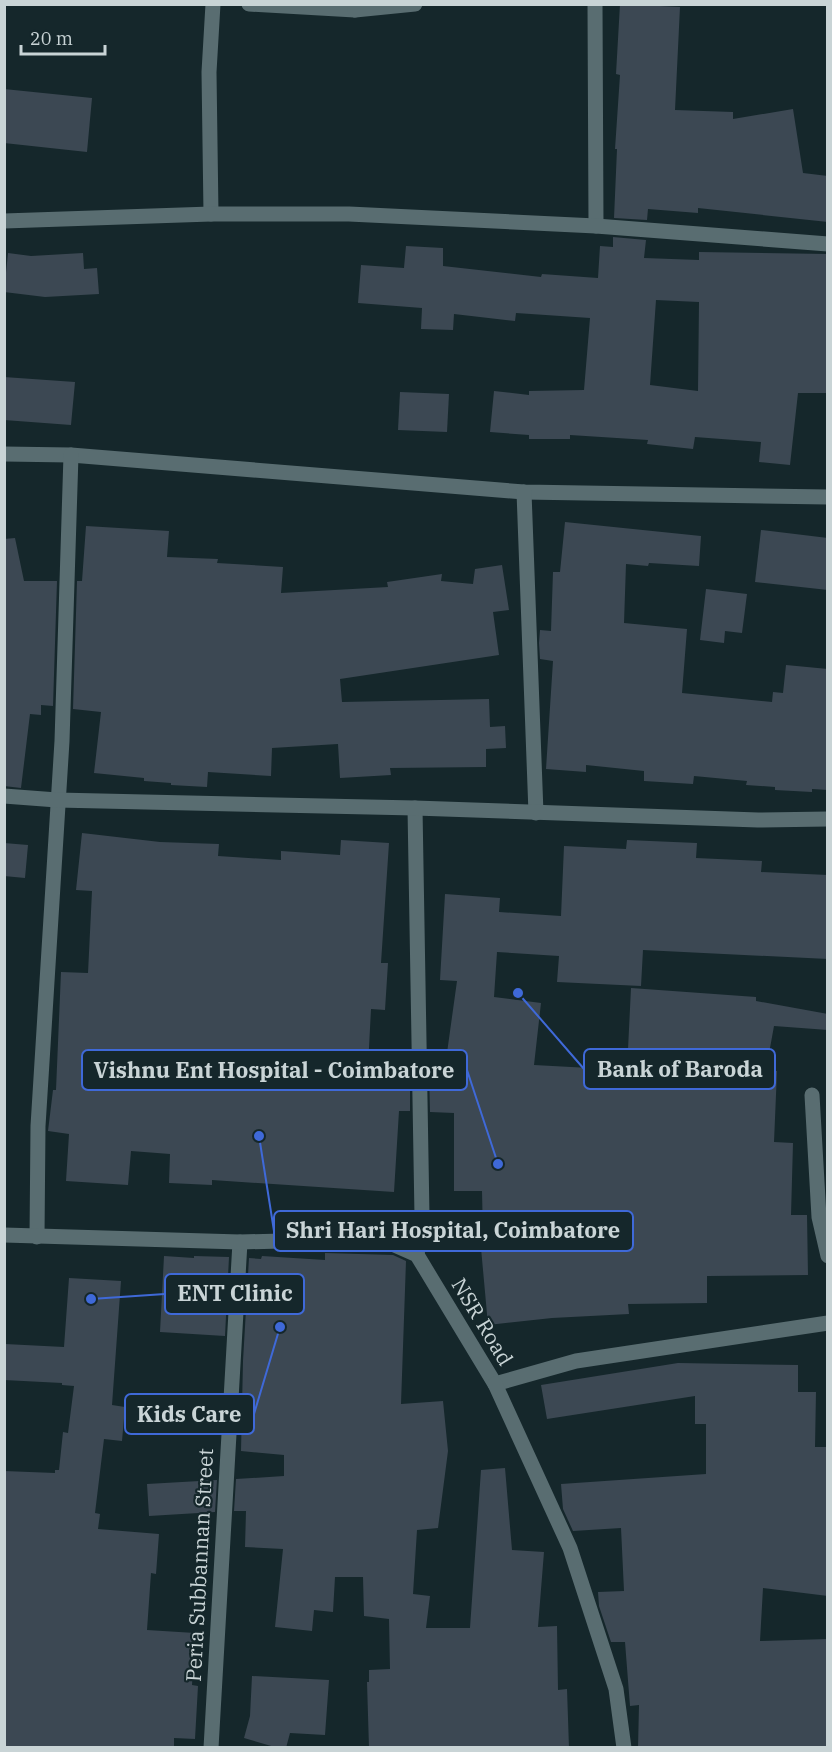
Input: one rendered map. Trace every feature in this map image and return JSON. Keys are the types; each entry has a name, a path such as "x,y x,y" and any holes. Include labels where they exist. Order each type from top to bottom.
{"street":[{"path":"211,214 209,72 213,4"},
{"path":"249,4 356,7 415,4"},
{"path":"595,4 596,226"},
{"path":"4,221 211,214 349,214 596,226 828,244"},
{"path":"4,454 71,455 524,492 828,497"},
{"path":"38,1237 38,1126 62,741 71,455"},
{"path":"524,492 536,813"},
{"path":"4,796 57,800 415,808 759,820 828,819"},
{"path":"4,1235 240,1242 359,1239 392,1244 417,1255 422,1215 415,808"},
{"path":"812,1095 819,1217 828,1256"},
{"name":"Peria Subbannan Street","path":"211,1748 240,1242"},
{"name":"NSR Road","path":"417,1255 495,1384 576,1361 828,1323"},
{"path":"495,1384 570,1548 616,1689 624,1748"}],"building":[{"path":"620,4 680,7 675,110 733,112 733,119 793,109 803,173 828,176 828,222 698,208 698,213 648,209 647,220 614,218 617,149 615,149 620,75 616,74"},
{"path":"4,89 92,98 87,152 4,143"},
{"path":"613,237 646,240 644,258 699,260 699,252 828,254 828,393 798,393 790,465 759,462 761,442 695,437 693,449 647,444 648,440 570,435 570,439 529,439 529,435 490,432 494,391 529,395 529,391 584,390 590,318 516,313 515,321 454,314 453,330 421,329 422,308 358,303 361,265 404,268 406,246 443,248 443,266 541,277 542,274 598,278 600,246 613,247","holes":["656,300 699,302 698,391 650,385"]},
{"path":"8,253 31,256 83,253 84,269 97,268 99,294 45,297 4,292"},
{"path":"4,377 75,382 71,425 4,420"},
{"path":"400,392 449,394 447,432 398,430"},
{"path":"565,522 701,536 699,566 626,564 624,623 687,629 682,693 772,702 773,692 783,693 786,665 828,669 828,790 812,789 812,792 775,790 775,787 746,785 747,781 694,776 693,784 644,781 644,771 586,765 586,772 546,769 553,661 540,659 540,630 551,631 553,572 560,572"},
{"path":"86,526 169,531 167,557 218,559 217,563 283,567 281,593 388,587 387,582 442,574 441,581 473,584 475,569 502,565 509,610 493,612 499,655 340,679 342,702 489,699 490,727 505,726 506,748 486,749 486,767 390,768 391,775 340,778 338,744 272,748 271,776 208,772 207,787 171,785 171,783 144,781 144,778 94,773 101,712 73,709 77,581 82,581"},
{"path":"761,530 828,538 828,590 755,582"},
{"path":"15,538 24,581 57,581 53,706 41,705 41,715 30,714 21,788 4,786 4,539"},
{"path":"706,589 747,594 742,633 725,631 724,643 700,640"},
{"path":"82,833 160,842 219,844 218,856 281,860 281,851 340,855 341,840 389,843 381,963 388,963 385,1010 371,1009 368,1067 410,1069 410,1111 399,1111 394,1192 212,1180 212,1185 169,1183 170,1154 131,1151 128,1185 66,1181 69,1134 48,1131 53,1090 56,1090 61,972 88,973 92,891 76,890"},
{"path":"627,840 697,843 696,858 762,861 761,872 828,875 828,959 643,950 641,986 557,982 559,956 497,952 494,997 541,1003 534,1065 627,1070 631,988 756,997 756,1001 828,1014 828,1030 774,1026 766,1070 777,1071 774,1142 793,1143 791,1215 807,1215 808,1275 707,1276 707,1303 628,1304 629,1314 552,1318 488,1325 480,1237 483,1237 482,1191 454,1191 454,1113 430,1112 429,1070 434,1070 435,1060 446,1060 457,981 440,980 445,894 500,898 499,912 561,916 564,846 626,849"},
{"path":"4,843 28,845 25,878 4,876"},
{"path":"325,1253 393,1255 406,1261 401,1404 443,1401 448,1451 438,1528 417,1530 413,1594 430,1596 426,1628 470,1628 481,1470 505,1468 512,1550 544,1552 538,1627 557,1626 558,1690 567,1689 569,1748 369,1748 367,1682 369,1682 369,1670 390,1669 389,1619 364,1616 363,1577 335,1577 333,1612 314,1610 312,1631 275,1627 283,1549 245,1547 246,1511 234,1511 236,1479 284,1476 284,1455 241,1451 249,1258 261,1259 262,1256 325,1260"},
{"path":"164,1256 229,1257 225,1336 160,1332"},
{"path":"69,1278 121,1281 112,1405 125,1407 122,1441 104,1439 95,1513 100,1514 98,1529 159,1534 156,1574 151,1573 147,1630 195,1633 192,1685 198,1686 195,1739 174,1738 174,1748 4,1748 4,1471 55,1473 55,1470 59,1470 63,1432 68,1433 74,1386 62,1385 62,1383 4,1380 5,1344 64,1347"},
{"path":"678,1363 798,1365 798,1392 816,1392 815,1447 828,1447 828,1596 763,1588 760,1641 828,1639 828,1748 638,1748 639,1705 630,1706 625,1642 611,1642 599,1606 598,1592 624,1591 621,1528 573,1531 563,1509 561,1484 706,1474 706,1424 695,1424 695,1396 547,1419 541,1385"},
{"path":"217,1480 215,1512 149,1516 147,1484"},
{"path":"252,1676 329,1680 325,1735 290,1733 286,1748 278,1748 244,1738 250,1716"}],"place":[{"name":"Bank of Baroda","path":"518,993"},
{"name":"Shri Hari Hospital, Coimbatore","path":"259,1136"},
{"name":"Vishnu Ent Hospital - Coimbatore","path":"498,1164"},
{"name":"ENT Clinic","path":"91,1299"},
{"name":"Kids Care","path":"280,1327"}]}
